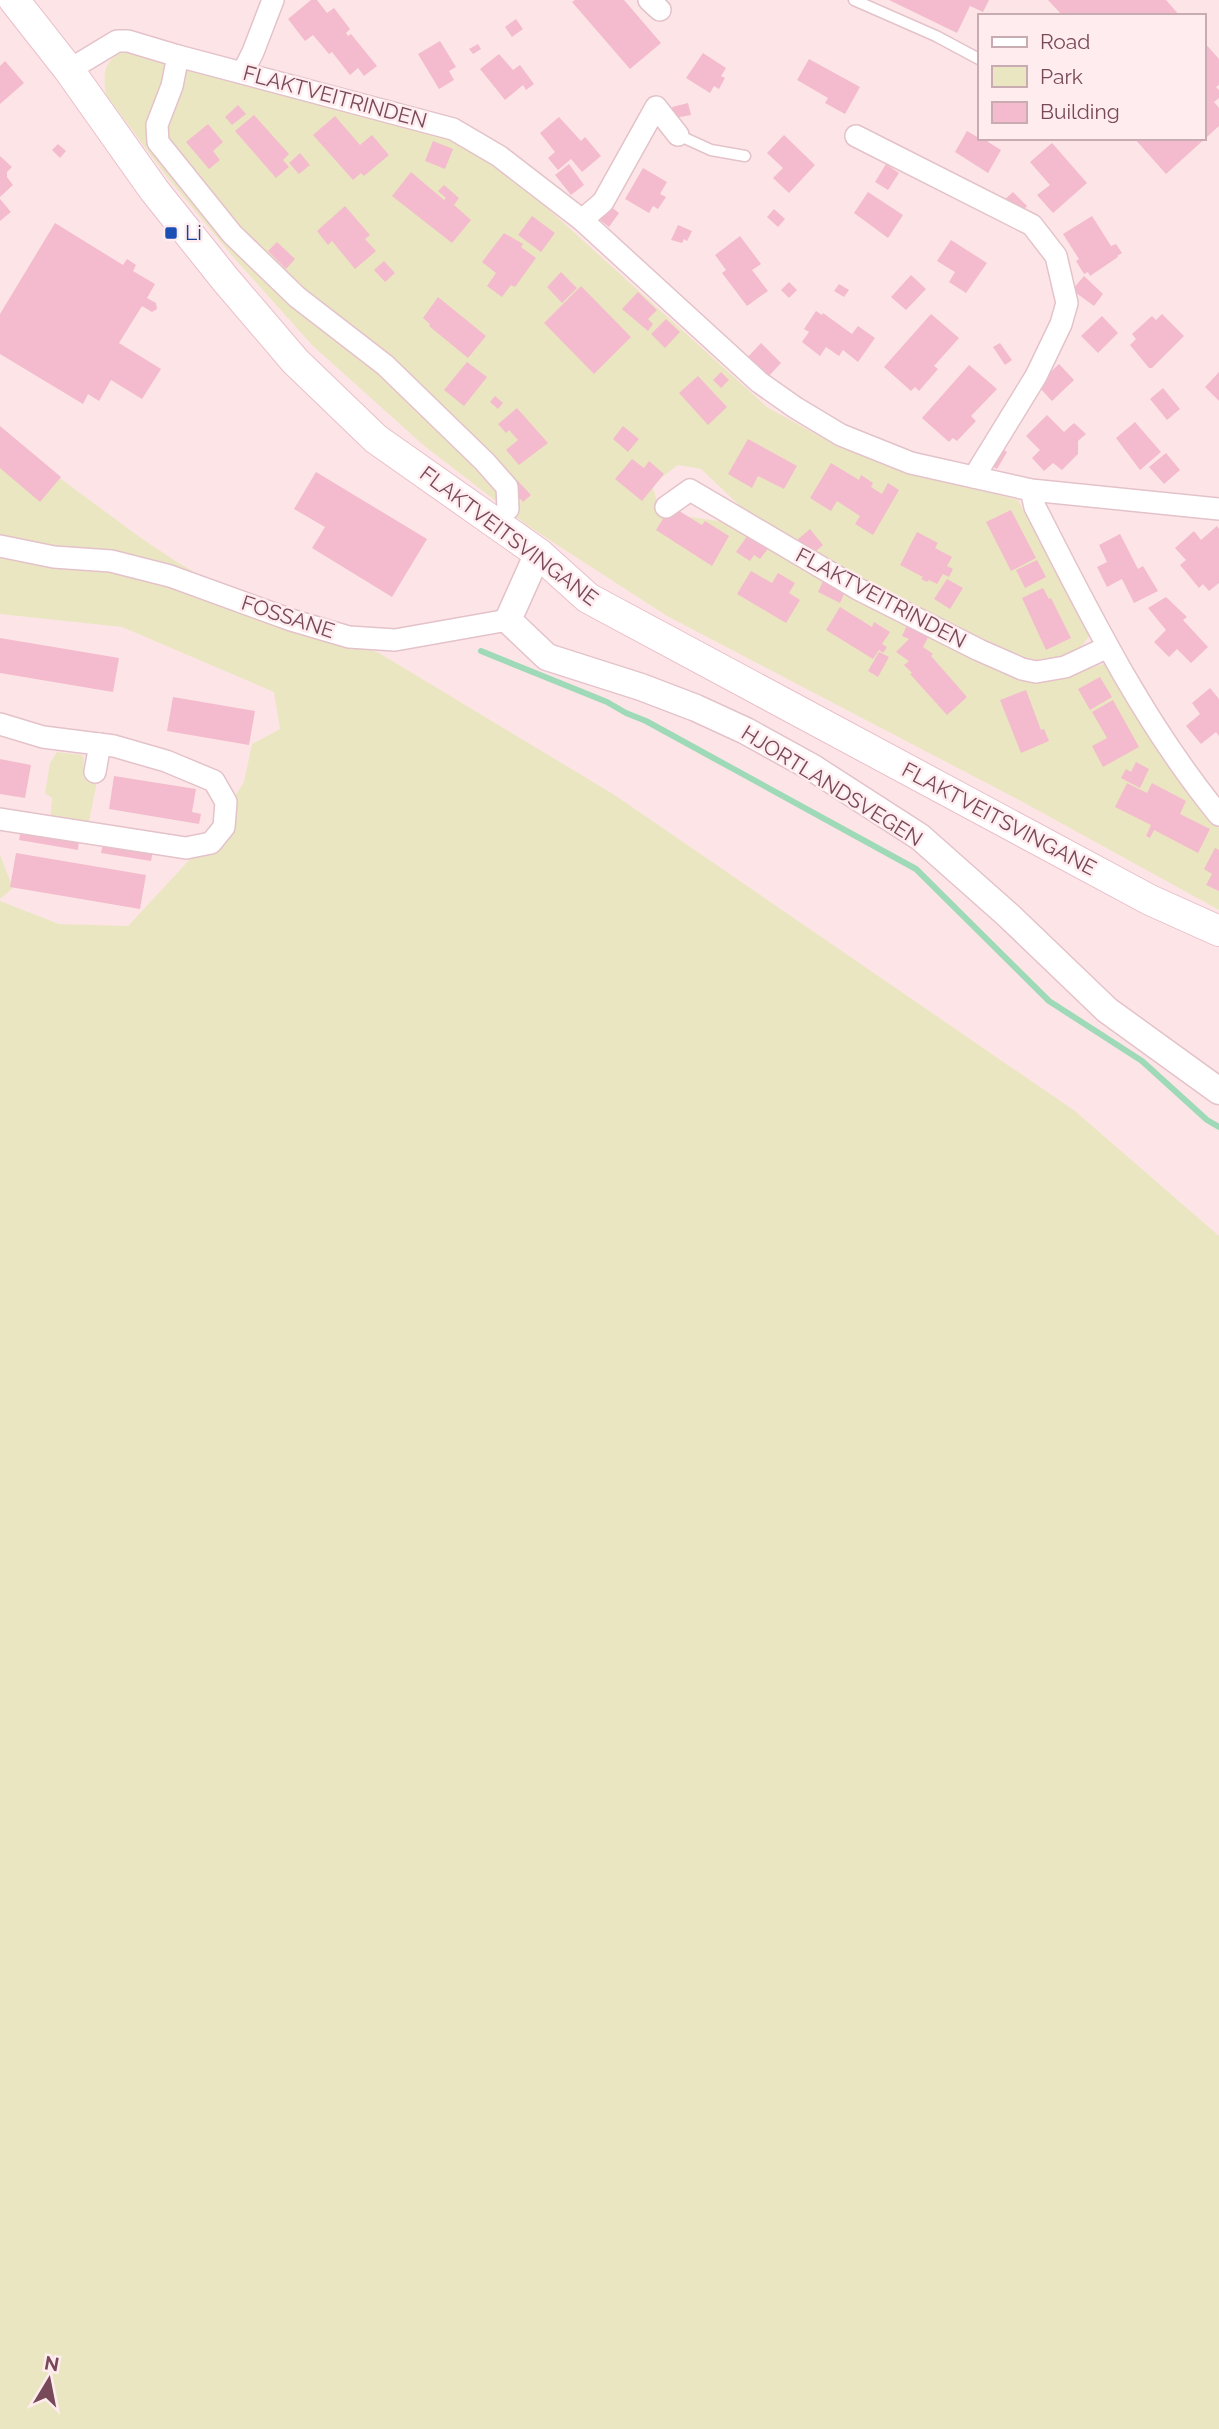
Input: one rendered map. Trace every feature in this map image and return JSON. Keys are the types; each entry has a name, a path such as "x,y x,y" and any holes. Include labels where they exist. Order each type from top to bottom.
{"main road":[{"name":"FLAKTVEITSVINGANE","path":"14,0 69,70 154,191 225,279 296,361 376,439 538,553 588,598 1150,900 1219,931"}],"street":[{"path":"243,72 273,0"},
{"name":"FLAKTVEITRINDEN","path":"69,70 117,41 144,45 453,129 499,156 582,220 759,382 841,435 911,463 1031,490 1219,509"},
{"name":"FLAKTVEITSVINGANE","path":"178,56 172,86 157,125 158,142 232,234 297,297 385,365 485,462 507,487 508,509"},
{"path":"582,220 603,202 656,107 678,135"},
{"path":"856,136 1032,225 1056,256 1067,303 1061,324 1036,376 974,477"},
{"name":"FLAKTVEITRINDEN","path":"666,507 690,490 858,589 1022,669 1036,671 1065,667 1108,647"},
{"path":"1031,490 1035,507 1108,647 1172,752 1219,815"},
{"name":"FOSSANE","path":"0,546 54,557 111,561 158,573 291,620 349,637 395,640 508,620"},
{"path":"508,620 538,553"},
{"name":"HJORTLANDSVEGEN","path":"508,620 547,657 641,687 746,731 813,768 920,837 1008,915 1107,1010 1219,1091"},
{"path":"0,724 43,737 100,744 166,761 214,781 226,802 225,827 211,844 187,848 0,819"},
{"path":"95,772 100,744"}],"lane":[{"path":"855,0 936,36 978,58"},
{"path":"678,135 711,150 745,156"}],"green space":[{"path":"130,48 367,113 442,137 473,151 545,206 767,407 828,441 908,471 1018,500 1090,635 1074,657 1035,667 1005,657 761,526 701,469 678,465 652,485 661,513 733,523 1017,676 1081,671 1104,664 1161,749 1219,828 1219,910 1019,800 667,616 528,526 422,444 313,346 234,258 167,177 106,95 107,66 115,56"},
{"path":"0,434 177,562 267,614 379,653 613,794 1075,1111 1219,1236 1219,2429 0,2429 0,901 59,924 128,926 205,843 244,782 252,744 280,729 274,692 122,627 0,614"},
{"path":"57,752 82,755 83,777 97,782 88,826 50,820 52,798 45,793 50,763"},
{"path":"0,855 13,888 0,899"}],"building":[{"path":"311,0 317,0 327,13 334,8 350,29 346,33 348,36 351,34 377,66 364,76 358,68 350,75 332,52 329,54 313,35 305,41 288,19"},
{"path":"624,0 661,43 630,69 572,2"},
{"path":"889,0 989,0 983,12 970,6 957,33"},
{"path":"1048,0 1166,0 1178,14 1061,14"},
{"path":"516,19 523,29 512,37 505,27"},
{"path":"440,41 456,67 449,71 454,80 439,89 418,54"},
{"path":"1205,43 1219,59 1219,85 1216,87 1219,90 1219,98 1214,102 1219,108 1219,126 1205,139"},
{"path":"478,44 481,49 473,54 469,49"},
{"path":"703,53 726,68 721,76 725,78 719,89 714,86 710,93 686,78"},
{"path":"499,54 513,70 520,65 534,84 526,90 523,85 505,100 480,69"},
{"path":"809,59 860,87 845,114 825,103 828,98 797,80"},
{"path":"5,61 24,83 0,104 0,66"},
{"path":"688,103 691,115 674,118 672,107"},
{"path":"238,105 246,114 232,125 225,117"},
{"path":"254,115 289,154 283,160 289,167 276,178 235,131"},
{"path":"335,116 360,145 372,135 389,155 364,176 361,173 353,180 313,135"},
{"path":"559,117 581,141 585,137 601,156 582,172 571,159 558,170 548,158 555,152 540,133"},
{"path":"208,124 223,142 213,151 220,160 209,169 186,142"},
{"path":"967,131 978,140 989,140 988,142 1001,150 988,173 955,152"},
{"path":"784,135 815,165 789,193 773,178 783,168 767,153"},
{"path":"1136,140 1204,140 1166,174"},
{"path":"433,141 453,149 445,169 425,161"},
{"path":"1052,143 1087,183 1053,213 1037,195 1050,185 1030,162"},
{"path":"58,144 66,151 60,158 52,150"},
{"path":"300,153 310,165 299,174 289,163"},
{"path":"0,156 12,167 7,172 7,177 13,185 0,197"},
{"path":"569,164 584,185 571,195 555,175"},
{"path":"886,164 899,173 888,190 875,182"},
{"path":"643,168 667,182 660,194 666,197 658,209 653,206 649,213 625,199"},
{"path":"411,172 444,200 446,198 438,191 444,185 459,198 454,205 471,220 452,243 392,196"},
{"path":"868,192 903,215 888,238 854,213"},
{"path":"1013,192 1027,206 1019,215 1004,200"},
{"path":"0,199 11,212 0,221"},
{"path":"606,203 619,213 609,227 596,217"},
{"path":"345,206 370,235 365,239 376,251 355,269 332,241 328,245 317,231"},
{"path":"774,209 785,219 778,227 767,217"},
{"path":"532,216 555,233 541,252 518,235"},
{"path":"1092,216 1111,246 1116,244 1122,253 1090,276 1088,272 1084,274 1076,261 1079,259 1063,234"},
{"path":"55,223 123,265 127,259 136,265 133,271 155,284 147,298 156,303 157,309 152,312 142,306 119,343 161,369 142,399 111,380 99,401 88,394 83,404 0,354 0,314"},
{"path":"678,225 692,231 687,241 684,239 682,243 671,240"},
{"path":"504,233 523,244 521,247 536,258 515,287 511,285 502,297 487,286 496,273 482,262"},
{"path":"740,236 761,264 752,270 768,291 747,306 722,273 726,270 715,255"},
{"path":"951,240 987,263 966,293 949,282 955,272 937,261"},
{"path":"277,242 295,259 286,269 268,251"},
{"path":"384,261 395,273 385,282 374,270"},
{"path":"561,272 577,288 562,303 547,287"},
{"path":"911,275 926,289 906,310 891,297"},
{"path":"1084,276 1103,294 1094,306 1072,290"},
{"path":"789,282 797,290 789,298 781,290"},
{"path":"839,284 849,290 844,297 834,291"},
{"path":"581,286 631,337 594,374 544,323"},
{"path":"638,292 657,310 648,319 653,324 648,331 622,309"},
{"path":"438,297 486,336 468,358 423,318"},
{"path":"816,311 852,334 858,326 875,338 858,362 843,350 839,356 826,347 820,356 802,342 809,332 804,329"},
{"path":"931,314 959,338 934,366 938,369 919,391 915,387 911,391 884,367"},
{"path":"1162,314 1184,336 1149,368 1130,345 1136,339 1132,334 1152,316 1156,320"},
{"path":"1102,316 1118,333 1098,353 1081,336"},
{"path":"666,319 680,332 665,348 651,334"},
{"path":"761,343 781,363 766,379 745,360"},
{"path":"1000,343 1012,360 1005,365 993,347"},
{"path":"467,362 487,377 464,406 444,390"},
{"path":"1059,364 1074,380 1052,401 1037,385"},
{"path":"969,365 997,389 971,416 976,421 957,441 953,438 949,442 922,418"},
{"path":"721,372 729,380 721,388 713,380"},
{"path":"1219,372 1219,401 1205,387"},
{"path":"698,376 727,407 708,425 679,393"},
{"path":"1163,388 1180,409 1167,420 1150,399"},
{"path":"495,396 503,403 498,409 490,402"},
{"path":"517,408 548,443 519,465 506,450 518,440 509,430 506,433 498,424"},
{"path":"1047,415 1064,432 1074,423 1086,434 1078,441 1078,454 1062,470 1053,463 1044,471 1032,458 1040,450 1026,436"},
{"path":"1135,422 1161,452 1140,470 1116,438"},
{"path":"0,426 61,477 40,502 0,468"},
{"path":"623,426 639,439 628,452 613,439"},
{"path":"748,439 797,466 784,489 758,476 752,488 728,474"},
{"path":"998,446 1007,452 997,469 987,463"},
{"path":"1166,453 1180,470 1164,484 1149,467"},
{"path":"632,459 644,468 649,461 664,474 642,501 615,479"},
{"path":"831,463 859,480 861,475 873,483 871,487 882,494 888,483 899,490 873,535 855,524 860,516 837,501 831,511 810,498"},
{"path":"316,472 427,539 392,597 312,548 325,527 294,509"},
{"path":"517,480 531,495 523,502 510,487"},
{"path":"671,506 702,525 705,521 729,536 712,566 656,530"},
{"path":"1011,510 1036,558 1011,571 986,522"},
{"path":"1217,526 1219,583 1209,591 1203,584 1199,588 1180,565 1186,560 1175,548 1194,531 1201,540"},
{"path":"810,529 823,545 809,557 796,541"},
{"path":"750,532 770,546 760,559 754,555 750,561 736,552"},
{"path":"917,532 938,543 935,548 952,557 947,566 953,569 949,577 943,574 937,584 921,579 923,577 900,565"},
{"path":"1120,534 1138,569 1143,566 1158,591 1134,603 1122,579 1107,587 1097,567 1107,562 1099,545"},
{"path":"1037,560 1046,577 1025,588 1016,570"},
{"path":"751,571 772,583 778,573 795,583 789,593 800,600 786,623 737,594"},
{"path":"824,579 846,590 840,603 818,592"},
{"path":"947,579 963,588 950,609 934,599"},
{"path":"1043,588 1071,638 1046,650 1022,598"},
{"path":"1166,597 1187,617 1183,620 1208,647 1191,663 1177,649 1169,657 1154,642 1166,630 1148,608"},
{"path":"840,607 872,627 874,622 890,632 882,644 887,647 883,653 879,650 873,659 826,630"},
{"path":"909,621 931,632 923,647 933,654 931,656 967,697 947,715 910,674 912,673 904,665 909,661 896,652 909,639 902,636"},
{"path":"0,638 119,658 113,692 0,673"},
{"path":"879,652 889,657 878,677 868,671"},
{"path":"1100,677 1112,697 1090,710 1078,689"},
{"path":"1210,688 1219,699 1219,736 1216,732 1201,744 1186,726 1200,714 1192,703"},
{"path":"1026,690 1041,730 1044,729 1049,741 1021,753 1000,700"},
{"path":"173,697 255,711 249,745 167,731"},
{"path":"1113,700 1139,747 1103,767 1092,746 1107,738 1092,712"},
{"path":"0,759 31,765 25,798 0,794"},
{"path":"1136,762 1149,769 1140,788 1121,778 1126,769 1131,772"},
{"path":"114,776 196,789 192,812 201,814 199,824 109,809"},
{"path":"1127,783 1147,793 1152,783 1186,801 1180,814 1210,829 1198,853 1154,830 1150,838 1146,836 1151,825 1115,807"},
{"path":"21,829 79,839 78,850 19,840"},
{"path":"103,843 153,851 151,861 101,853"},
{"path":"1215,848 1219,850 1219,891 1206,885 1212,874 1204,869"},
{"path":"16,853 146,875 140,909 10,887"}],"waterway":[{"path":"481,651 607,702 646,721 916,869 1049,1001 1142,1061 1207,1120 1219,1127"}],"place":[{"name":"Li","path":"171,233"}]}
